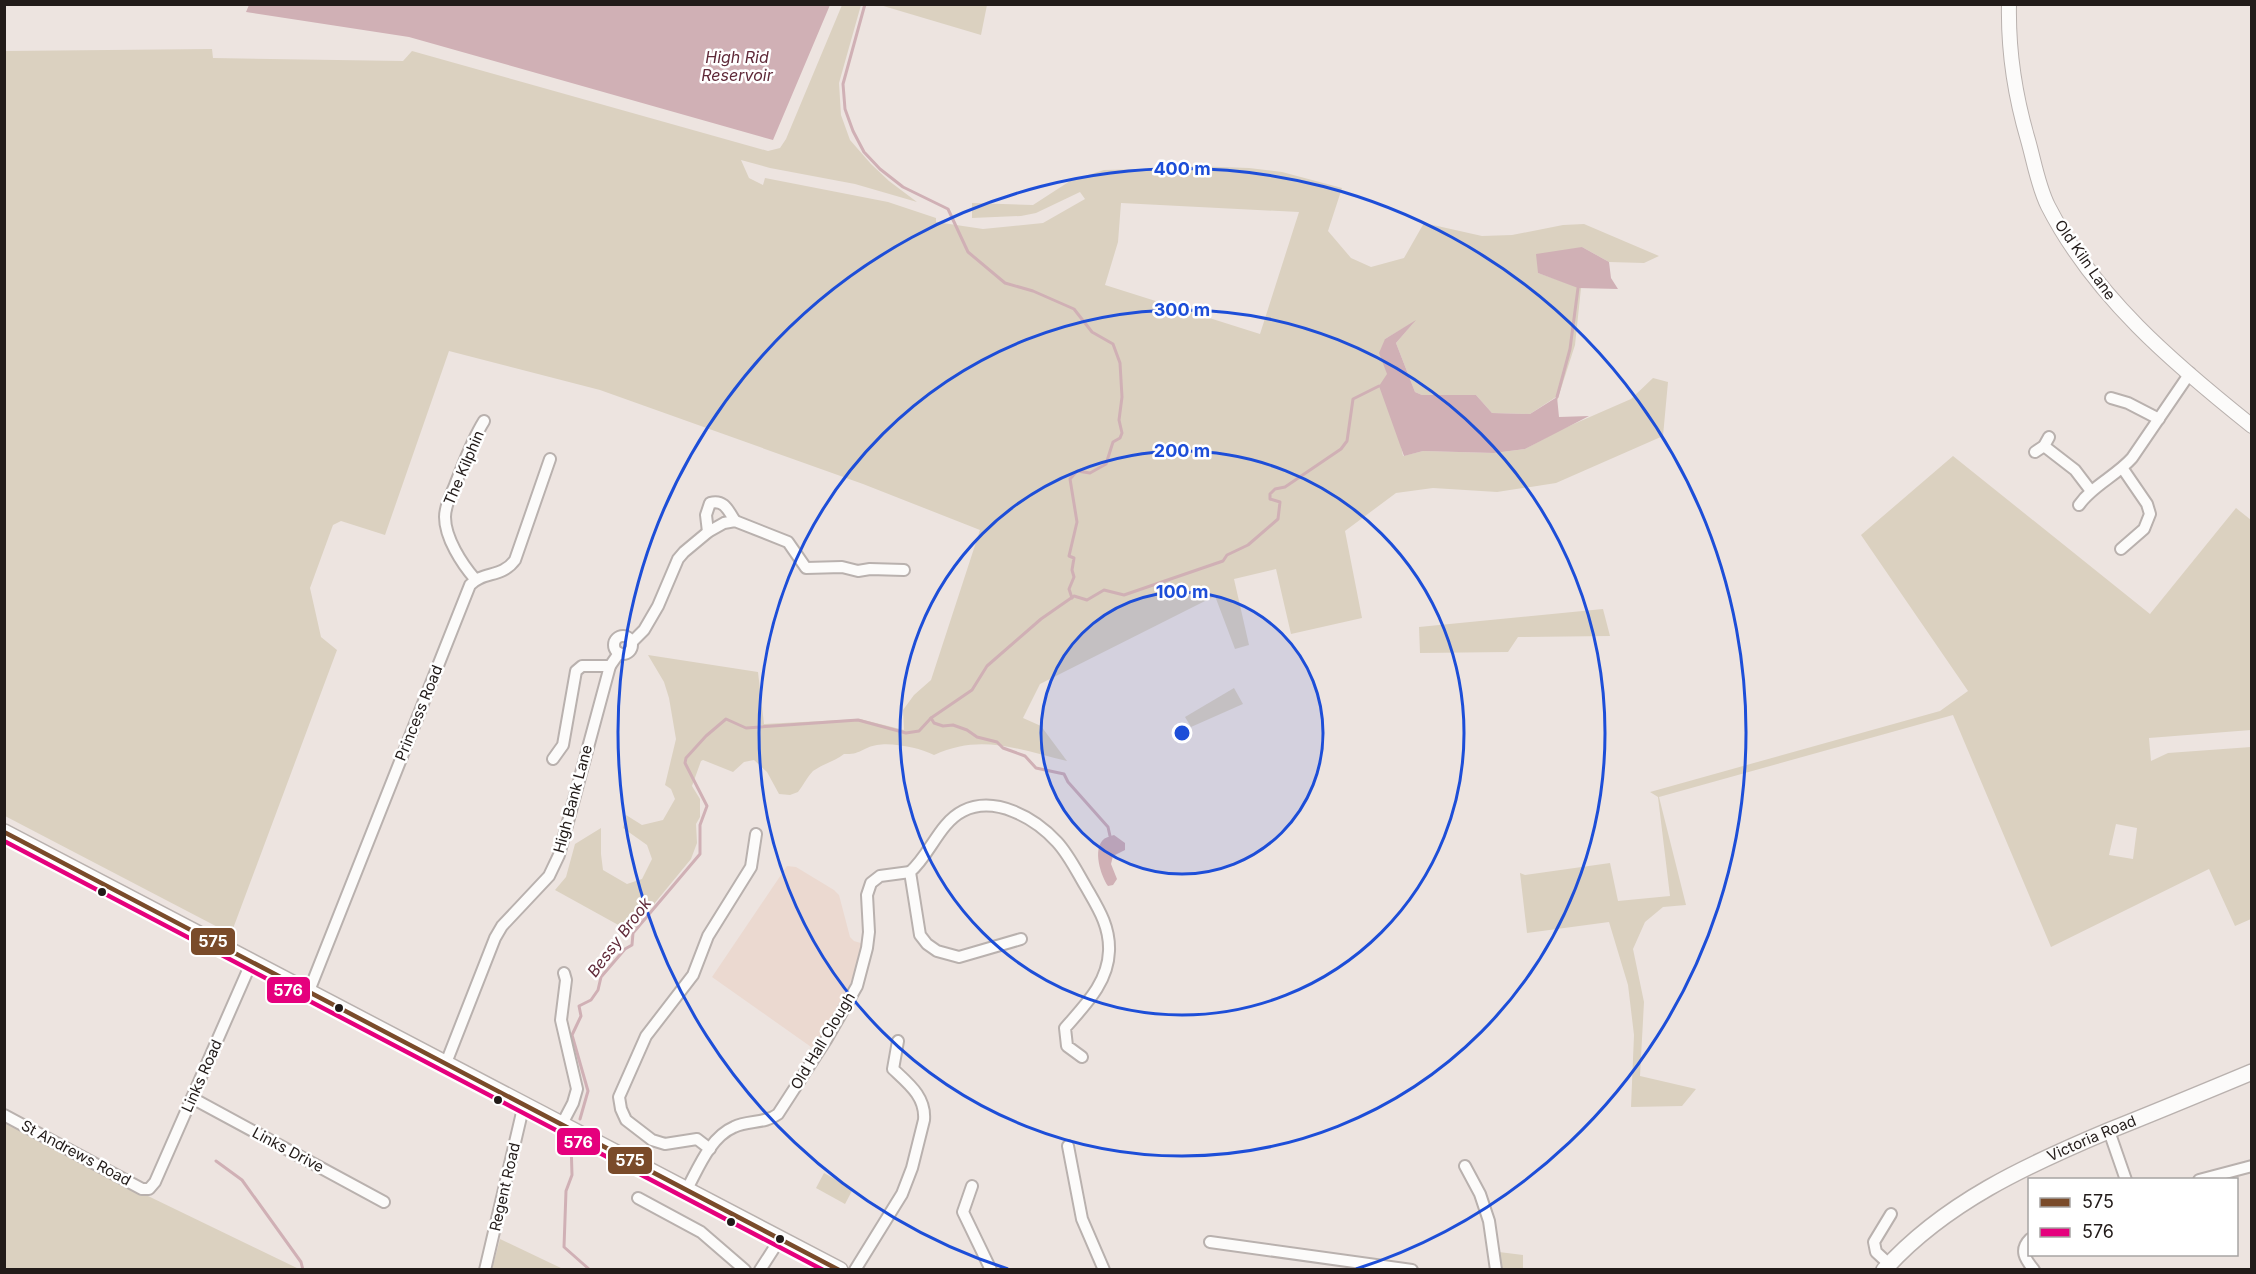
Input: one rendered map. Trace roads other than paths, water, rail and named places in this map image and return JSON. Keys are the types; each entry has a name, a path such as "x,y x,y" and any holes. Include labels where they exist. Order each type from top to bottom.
{"highway":[{"path":"4,832 840,1269"},
{"name":"Victoria Road","path":"1887,1267 1911,1243 1955,1208 2001,1180 2070,1146 2252,1072"}],"main road":[{"name":"Old Kiln Lane","path":"2009,4 2012,68 2019,107 2047,204 2072,246 2101,287 2130,319 2252,426"}],"street":[{"path":"2079,505 2091,491 2123,469 2190,373"},
{"path":"2111,398 2129,399 2159,419"},
{"name":"The Kilphin","path":"475,579 466,569 450,537 445,516 448,501 467,451 484,420"},
{"path":"2043,445 2075,470 2091,491"},
{"path":"475,579 503,571 514,560 550,459"},
{"path":"2121,549 2134,543 2147,524 2150,514 2147,504 2123,469"},
{"path":"708,532 706,514 710,503 722,503 735,521 788,542 806,568 838,567 858,571 904,570"},
{"name":"High Bank Lane","path":"446,1063 495,938 502,926 549,876 559,855 610,666 619,653 614,646 617,637 626,636 632,642 644,630 658,606 678,559 708,532 724,523 735,521"},
{"name":"Princess Road","path":"309,991 470,585 475,579"},
{"path":"553,759 563,745 576,671 582,666 591,664 610,666"},
{"path":"1021,939 959,957 937,951 920,935 910,872 925,858 952,819 963,811 997,807 1022,815 1045,830 1069,857 1103,915 1108,937 1108,959 1098,989 1065,1028 1066,1046 1082,1057"},
{"path":"710,1149 697,1139 665,1144 652,1140 626,1120 621,1109 620,1096 646,1036 693,975 708,936 751,867 756,834"},
{"name":"Old Hall Clough","path":"687,1189 710,1149 733,1127 769,1120 778,1114 826,1040 857,986 866,956 869,932 867,895 871,883 880,876 910,872"},
{"name":"Links Road","path":"149,1189 155,1182 252,961"},
{"path":"562,1124 573,1103 577,1089 561,1020 566,980 563,971"},
{"path":"855,1269 902,1194 912,1168 924,1120 925,1113 918,1095 893,1069 898,1041"},
{"name":"Links Drive","path":"192,1098 384,1202"},
{"name":"Regent Road","path":"485,1269 524,1104"},
{"name":"St Andrews Road","path":"4,1114 142,1189 149,1189"},
{"path":"2109,1131 2126,1178"},
{"path":"1068,1146 1082,1219 1104,1269"},
{"path":"1466,1166 1480,1194 1489,1221 1496,1269"},
{"path":"2203,1178 2252,1166"},
{"path":"972,1186 963,1212 991,1269"},
{"path":"642,1204 702,1232 745,1269"},
{"path":"1887,1267 1876,1252 1874,1242 1892,1215"},
{"path":"760,1269 780,1239"},
{"path":"2028,1240 2023,1252 2024,1257 2034,1269"},
{"path":"1210,1242 1412,1269"}],"water":[{"name":"High Rid Reservoir","path":"249,4 830,5 773,140 409,37 246,12"},
{"path":"1582,247 1609,262 1611,278 1618,289 1578,288 1538,273 1536,254"},
{"path":"1416,320 1396,343 1415,392 1422,395 1476,395 1492,413 1530,414 1557,397 1559,417 1589,416 1525,449 1494,453 1423,451 1404,456 1379,386 1387,374 1379,353 1385,339"},
{"path":"1114,835 1125,843 1125,850 1113,856 1111,864 1117,879 1113,885 1108,886 1100,869 1098,856 1100,843"}],"waterway":[{"path":"865,4 843,84 845,109 864,152 880,169 903,187 948,209 968,252 1005,283 1033,291 1074,309 1092,332 1113,344 1120,363 1122,397 1119,420 1122,433 1120,438 1113,442 1106,464 1090,473 1077,471 1070,479 1077,522 1069,556 1074,558 1072,570 1074,577 1069,589 1072,598"},
{"path":"1557,397 1570,349 1578,288"},
{"name":"Bessy Brook","path":"580,1119 588,1091 572,1035 581,1016 579,1006 591,1000 598,990 601,977 625,949 632,945 633,933 700,854 700,825 707,806 685,763 686,758 706,736 726,719 746,728 858,720 906,733 919,731 931,718 972,690 987,666 1041,619 1074,596 1087,600 1104,590 1124,595 1223,561 1227,555 1248,545 1278,519 1280,502 1270,499 1270,494 1275,489 1285,487 1341,449 1347,441 1353,399 1379,386"},
{"path":"931,718 934,723 943,726 953,725 977,737 997,742 1003,748 1025,756 1036,768 1064,774 1068,782 1108,827 1110,836"},
{"name":"Bessy Brook","path":"571,1142 572,1175 566,1191 564,1247 590,1270"},
{"path":"216,1161 242,1180 301,1262 303,1270"}]}
